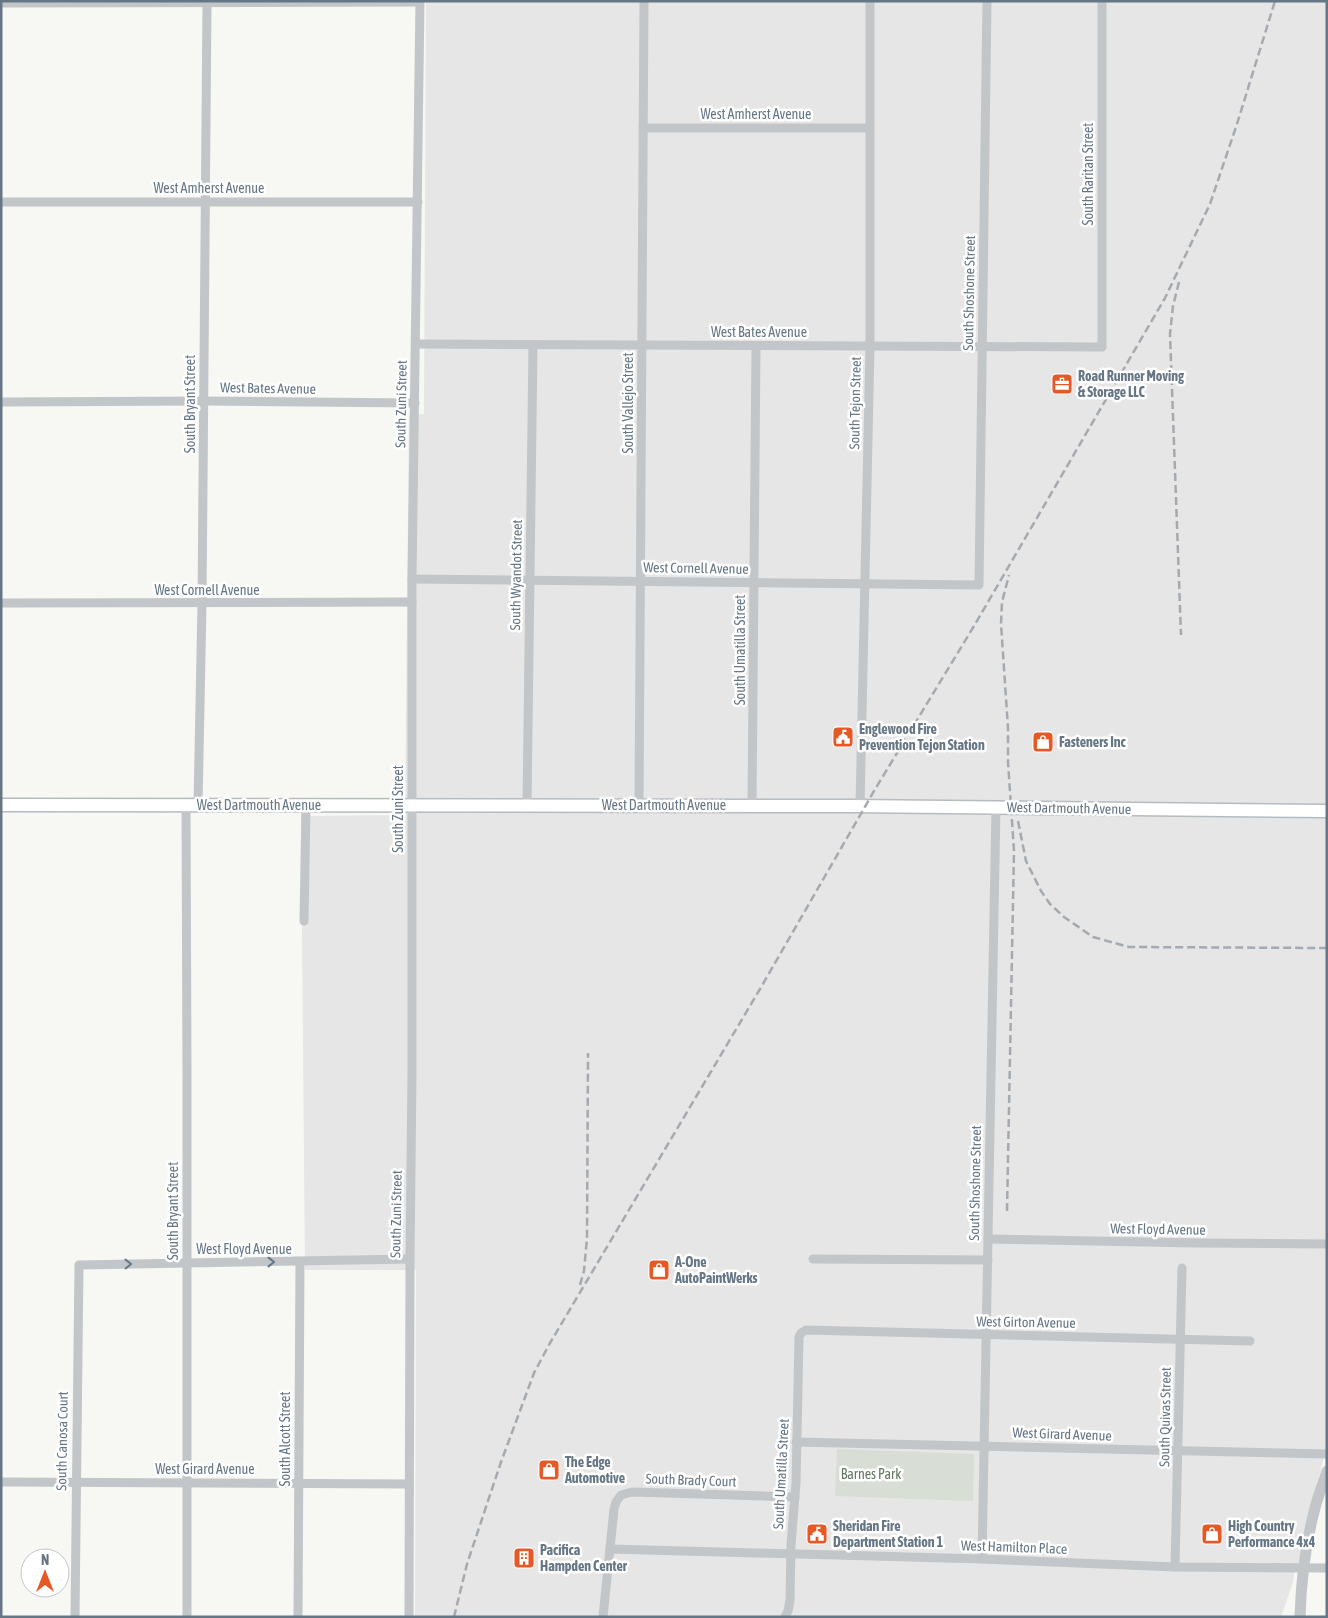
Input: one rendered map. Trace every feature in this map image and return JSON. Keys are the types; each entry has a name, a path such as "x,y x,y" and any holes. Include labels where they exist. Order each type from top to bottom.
{"main road":[{"name":"West Dartmouth Avenue","path":"1,805 752,805 1327,811"}],"street":[{"name":"South Vallejo Street","path":"639,805 644,1"},
{"name":"South Tejon Street","path":"860,806 870,346 870,1"},
{"name":"South Shoshone Street","path":"979,585 987,1"},
{"name":"South Raritan Street","path":"1102,1 1102,347"},
{"path":"1,3 420,2"},
{"name":"South Zuni Street","path":"409,1617 412,579 420,2"},
{"name":"South Bryant Street","path":"187,1617 187,1263 192,805 202,604 207,3"},
{"name":"West Amherst Avenue","path":"643,128 869,128"},
{"name":"West Amherst Avenue","path":"1,202 418,202"},
{"name":"West Bates Avenue","path":"416,344 1102,347"},
{"name":"South Wyandot Street","path":"527,805 533,345"},
{"name":"South Umatilla Street","path":"752,805 756,346"},
{"name":"West Bates Avenue","path":"1,402 415,403"},
{"name":"West Cornell Avenue","path":"412,579 979,585"},
{"name":"West Cornell Avenue","path":"1,604 412,602"},
{"path":"304,921 306,804"},
{"name":"South Shoshone Street","path":"982,1559 996,807"},
{"name":"West Floyd Avenue","path":"988,1239 1327,1244"},
{"name":"West Floyd Avenue","path":"79,1266 410,1259"},
{"path":"813,1259 988,1260"},
{"name":"South Alcott Street","path":"298,1617 300,1262"},
{"name":"South Canosa Court","path":"75,1617 79,1266"},
{"name":"South Quivas Street","path":"1175,1567 1182,1268"},
{"name":"West Girton Avenue","path":"802,1333 806,1330 1250,1341"},
{"name":"South Umatilla Street","path":"785,1617 789,1605 795,1497 799,1337 802,1333"},
{"name":"West Girard Avenue","path":"796,1442 1327,1454"},
{"path":"1300,1617 1301,1583 1314,1511 1327,1471"},
{"name":"West Girard Avenue","path":"1,1482 409,1484"},
{"name":"South Brady Court","path":"603,1617 616,1502 621,1495 626,1493 795,1497"},
{"name":"West Hamilton Place","path":"610,1549 982,1559 1175,1567 1327,1568"}],"shaded area":[{"path":"426,1 1327,1 1327,1444 1298,1564 1281,1617 415,1617 416,1270 305,1270 301,816 405,815 409,415 424,414"}],"green space":[{"name":"Barnes Park","path":"837,1449 974,1454 973,1501 835,1496"}],"railway":[{"path":"454,1617 467,1564 501,1462 534,1373 1165,298 1210,204 1275,1"},
{"path":"1179,282 1173,306 1170,334 1181,635"},
{"path":"1007,1211 1014,851 1001,624 1002,602 1009,575"},
{"path":"1018,821 1026,861 1041,891 1050,904 1064,917 1093,937 1129,947 1327,948"},
{"path":"580,1285 584,1271 587,1238 588,1053"}],"place":[{"name":"Road Runner Moving & Storage LLC","path":"1062,384"},
{"name":"Englewood Fire Prevention Tejon Station","path":"843,737"},
{"name":"Fasteners Inc","path":"1043,742"},
{"name":"A-One AutoPaintWerks","path":"659,1270"},
{"name":"The Edge Automotive","path":"549,1470"},
{"name":"Sheridan Fire Department Station 1","path":"817,1534"},
{"name":"High Country Performance 4x4","path":"1212,1534"},
{"name":"Pacifica Hampden Center","path":"524,1558"}]}
